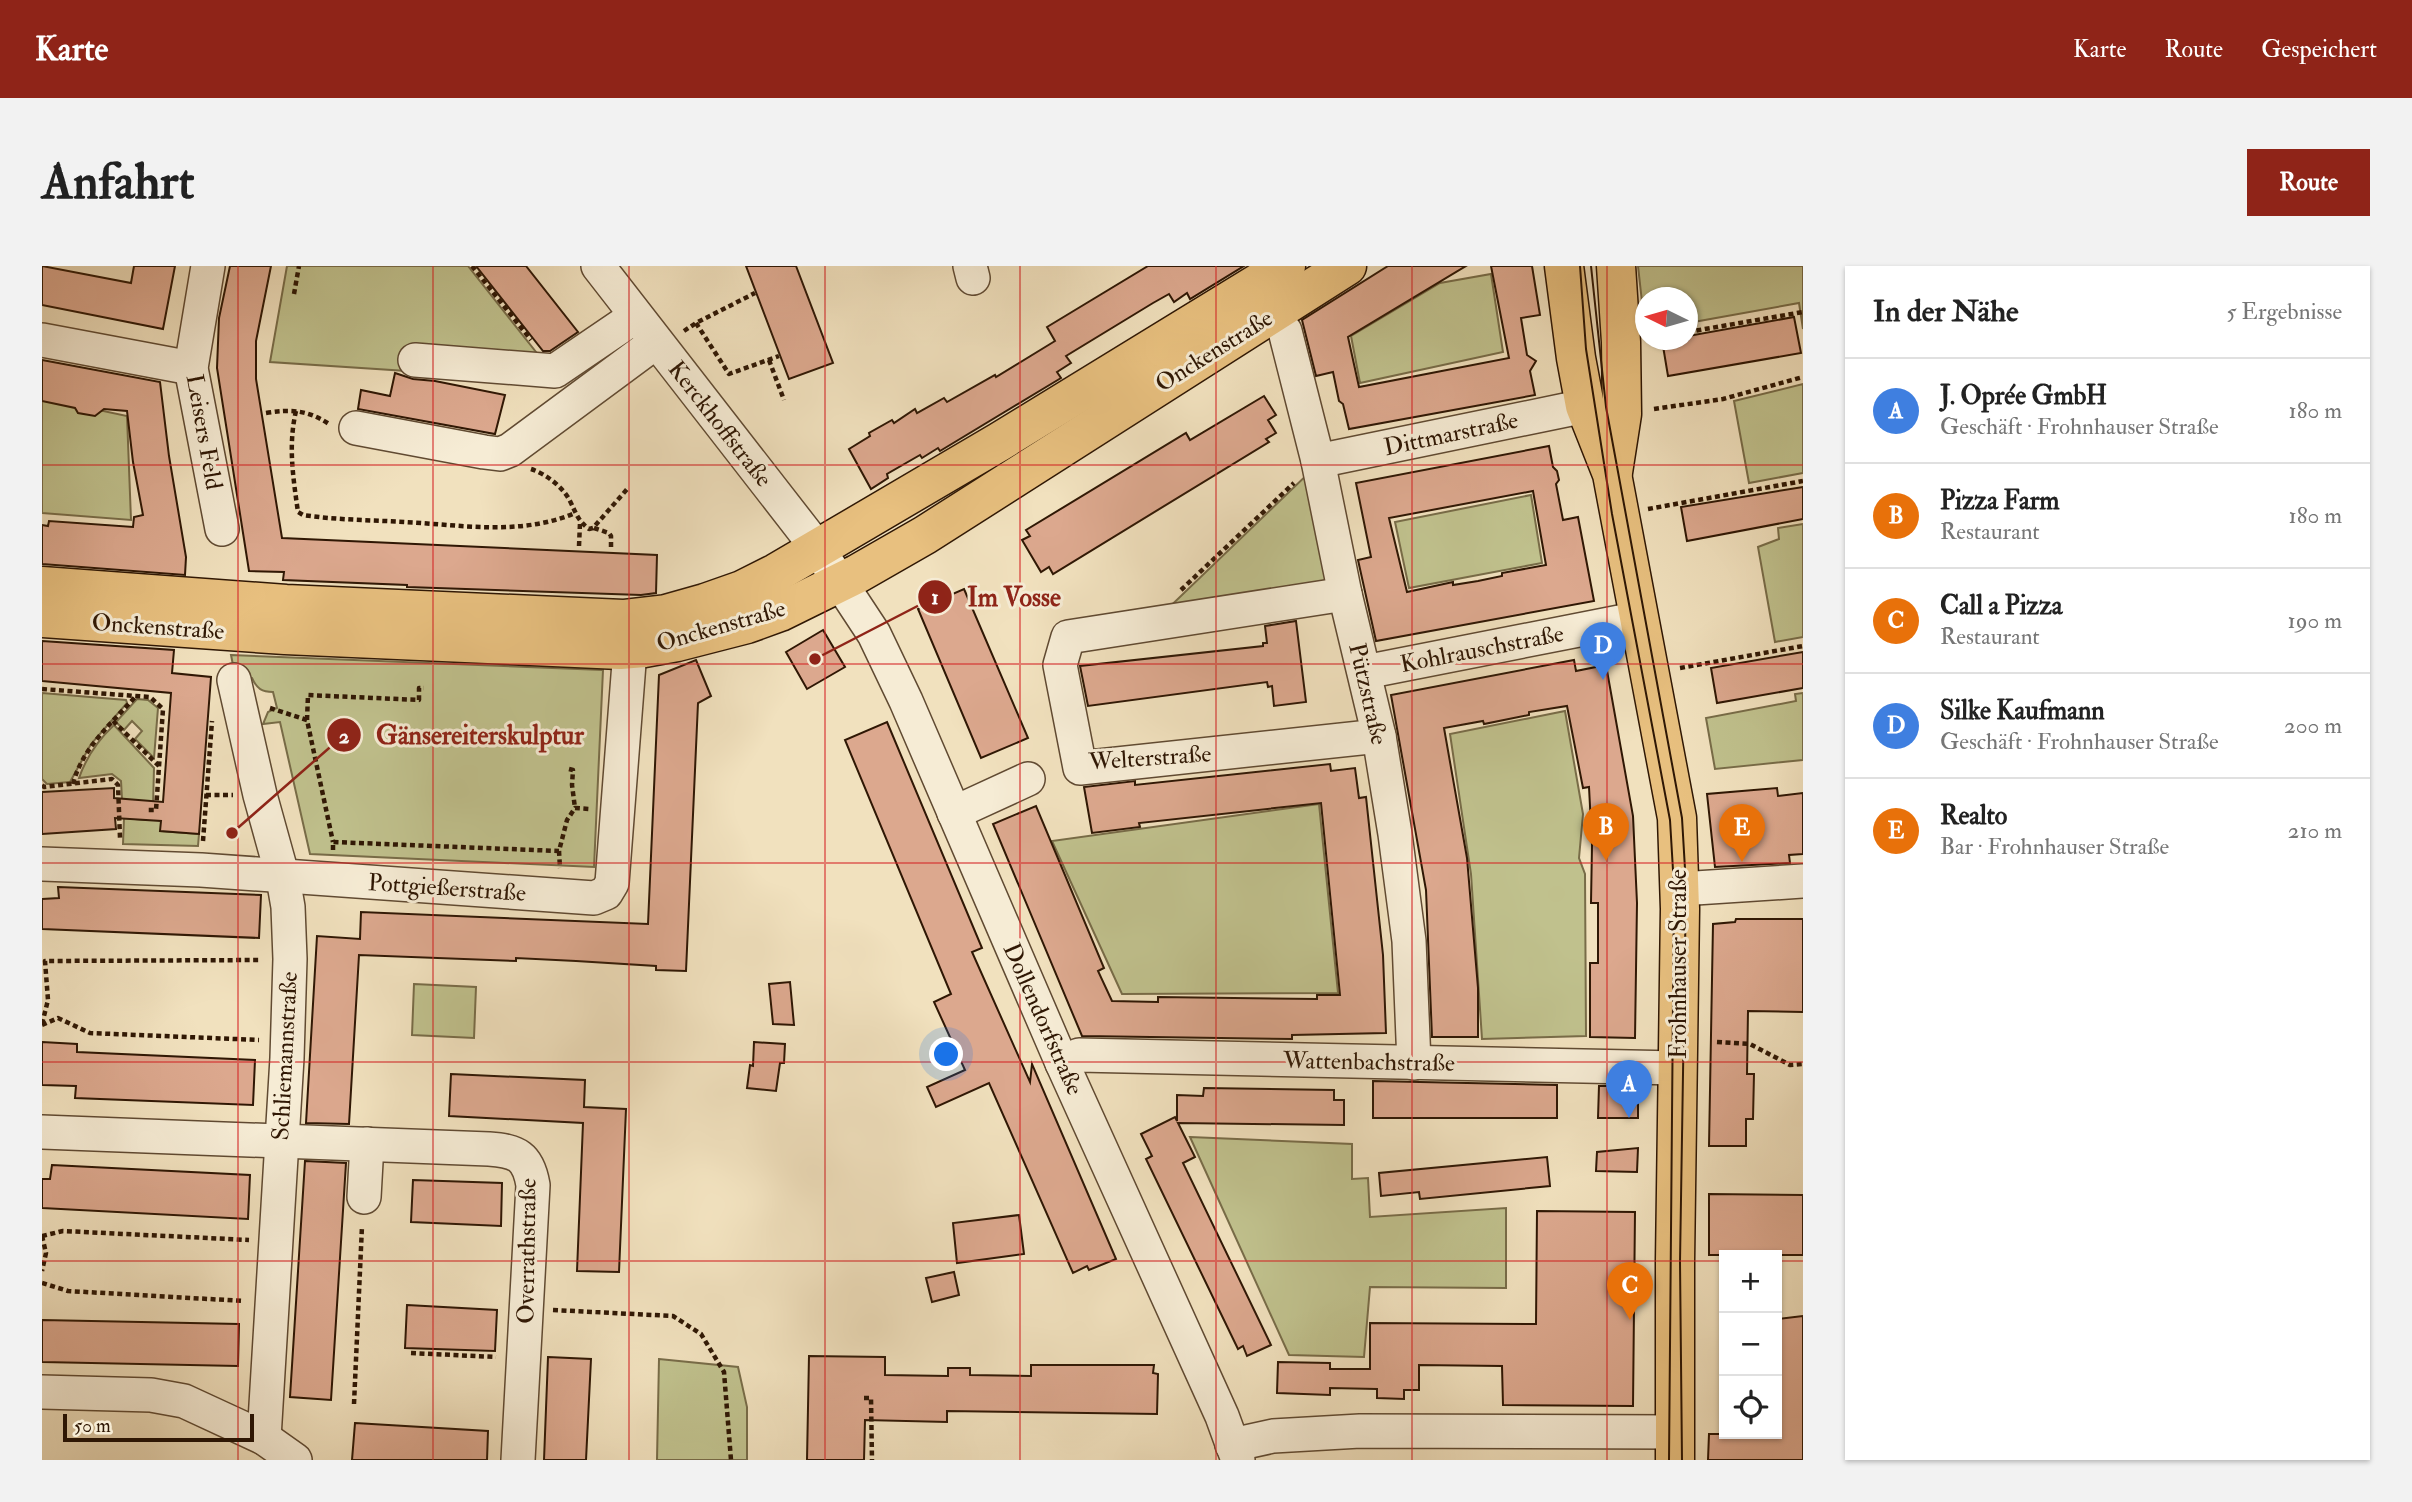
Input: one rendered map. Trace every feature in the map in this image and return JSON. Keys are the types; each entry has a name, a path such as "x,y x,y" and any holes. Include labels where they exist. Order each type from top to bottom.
{"main road":[{"name":"Onckenstraße","path":"42,586 286,604 624,619 666,614 741,590 818,549 1286,266"},
{"name":"Onckenstraße","path":"42,618 285,635 630,650 677,642 747,624 780,612 841,582 925,536 1348,266"},
{"name":"Frohnhauser Straße","path":"1564,266 1576,358 1603,410 1619,514 1677,818 1680,889 1675,1446"},
{"name":"Frohnhauser Straße","path":"1603,410 1621,342 1616,266"}],"street":[{"name":"Leisers Feld","path":"208,266 191,368 222,529"},
{"name":"Kerckhoffstraße","path":"598,266 841,582"},
{"path":"415,359 555,371 636,316"},
{"name":"Pützstraße","path":"1285,331 1318,461 1345,594 1379,736 1409,941 1414,1063"},
{"path":"42,340 191,368"},
{"path":"356,428 484,452 505,452 658,345"},
{"name":"Dittmarstraße","path":"1318,461 1603,410"},
{"name":"Dollendorfstraße","path":"841,582 879,645 906,701 1062,1063 1222,1416 1235,1456"},
{"name":"Welterstraße","path":"1345,594 1068,637 1060,665 1080,768 1379,736"},
{"name":"Kohlrauschstraße","path":"1365,672 1640,618"},
{"name":"Pottgießerstraße","path":"42,864 201,870 594,898 606,893 611,883 630,650"},
{"name":"Schliemannstraße","path":"228,698 260,795 288,907 288,1041 264,1438"},
{"path":"954,813 1028,779"},
{"path":"1680,889 1803,881"},
{"name":"Wattenbachstraße","path":"1062,1063 1079,1055 1678,1068"},
{"name":"Overrathstraße","path":"42,1132 509,1151 523,1159 530,1169 533,1185 518,1460"},
{"path":"364,1197 367,1144"},
{"path":"42,1392 151,1395 184,1401 264,1438 295,1460"},
{"path":"1235,1456 1273,1436 1360,1431 1675,1446"}],"path":[{"path":"294,294 299,266"},
{"path":"472,266 555,371"},
{"path":"658,345 755,293"},
{"path":"1698,330 1803,312"},
{"path":"696,323 729,374 779,356"},
{"path":"769,360 784,400"},
{"path":"1603,410 1723,399 1803,377"},
{"path":"296,411 291,435 291,462 298,512 303,515 492,528 525,526 557,520 575,513"},
{"path":"266,413 296,411 316,416 346,432 356,428"},
{"path":"505,452 511,466 536,470 552,480 569,498 580,523 579,546"},
{"path":"1146,624 1318,461"},
{"path":"1619,514 1803,481"},
{"path":"593,528 629,486"},
{"path":"580,523 589,529 609,533 611,549"},
{"path":"1650,673 1803,646"},
{"path":"332,879 333,842 307,720 308,695 419,701 419,688 424,688"},
{"path":"42,689 150,697 163,709 156,810 146,810"},
{"path":"73,784 86,754 136,696"},
{"path":"201,870 228,698 307,720"},
{"path":"113,721 159,767"},
{"path":"560,865 559,851 567,820 575,808 573,770 569,769"},
{"path":"42,785 44,787 112,779 118,785 122,808 120,867"},
{"path":"575,808 616,810"},
{"path":"333,842 559,851"},
{"path":"42,1024 48,1000 45,961 290,960"},
{"path":"42,1024 58,1018 78,1025 90,1033 288,1041"},
{"path":"1717,1042 1750,1044 1790,1065 1803,1064"},
{"path":"354,1404 364,1197"},
{"path":"42,1272 46,1253 42,1236 63,1231 274,1241"},
{"path":"42,1283 68,1291 252,1302"},
{"path":"528,1309 673,1316 701,1334 724,1372 731,1460"},
{"path":"411,1353 525,1358"},
{"path":"864,1398 872,1398 872,1460"}],"green space":[{"path":"287,266 468,266 559,381 270,362"},
{"path":"1638,266 1803,266 1803,329 1799,303 1698,321 1698,287 1640,287"},
{"path":"1491,274 1503,352 1360,383 1351,336 1440,283"},
{"path":"1803,384 1803,473 1749,483 1734,401"},
{"path":"42,398 127,416 131,520 42,513"},
{"path":"1314,468 1339,591 1157,619"},
{"path":"1531,495 1542,563 1409,588 1395,522"},
{"path":"1803,524 1803,637 1775,642 1758,547 1779,539 1778,528"},
{"path":"231,655 603,670 594,867 310,854 280,722 263,724 268,712 277,708 273,692 260,689 252,678 236,680"},
{"path":"42,693 126,700 127,703 91,744 70,782 47,784 42,779"},
{"path":"1803,693 1803,760 1715,769 1706,718 1796,701 1795,694"},
{"path":"137,699 148,700 158,708 154,758 135,739 142,731 132,721 124,730 116,722"},
{"path":"1565,711 1583,814 1579,858 1585,874 1586,1036 1482,1039 1471,874 1450,734"},
{"path":"114,725 154,768 153,807 122,799 121,781 112,774 79,778 93,750"},
{"path":"1319,804 1338,993 1122,994 1052,841"},
{"path":"146,814 161,815 161,831 199,834 198,846 123,844 124,818 145,820"},
{"path":"414,984 476,987 474,1038 412,1035"},
{"path":"1190,1137 1352,1144 1352,1179 1368,1178 1370,1217 1506,1208 1506,1288 1370,1287 1364,1357 1289,1355"},
{"path":"659,1359 738,1367 747,1407 747,1460 657,1460"}],"building":[{"path":"42,266 131,283 134,266 175,266 163,329 42,305"},
{"path":"230,266 271,266 256,341 256,379 282,538 657,555 656,593 641,595 407,587 283,580 284,572 249,571 217,368 219,318"},
{"path":"476,266 526,266 578,332 550,351 543,351"},
{"path":"746,266 796,266 833,363 789,379"},
{"path":"1148,266 1244,266 1190,299 1187,293 1174,302 1169,294 1153,303 1066,356 1071,363 1057,372 1061,378 940,451 938,448 922,458 920,455 887,474 888,478 871,489 849,449 892,420 894,423 915,409 917,413 944,398 947,402 995,375 996,377 1055,341 1047,327"},
{"path":"1388,266 1466,266 1348,337 1359,387 1509,358 1491,266 1532,266 1540,315 1521,318 1527,355 1536,361 1530,371 1535,395 1349,429 1333,372 1316,376 1302,320"},
{"path":"1794,317 1801,353 1668,376 1664,350 1698,350 1698,334"},
{"path":"42,360 160,382 186,557 185,575 42,564 42,525 48,526 49,521 133,527 134,517 143,515 127,411 104,409 95,416 78,413 75,408 42,401"},
{"path":"395,373 413,379 505,395 495,434 358,409 361,390 390,396"},
{"path":"1264,396 1276,415 1268,420 1276,433 1266,439 1269,442 1053,574 1049,567 1041,572 1022,540 1030,536 1026,530 1186,433 1190,440"},
{"path":"1549,446 1559,480 1556,484 1563,520 1578,517 1594,601 1376,641 1358,560 1371,557 1356,483","holes":["1533,491 1546,565 1502,573 1502,576 1478,581 1453,585 1453,582 1407,592 1389,518"]},
{"path":"1803,487 1803,519 1687,541 1681,507"},
{"path":"964,589 1028,738 981,758 918,609"},
{"path":"1296,621 1306,702 1274,706 1272,686 1268,687 1267,682 1088,706 1080,666 1263,646 1263,643 1267,643 1265,626"},
{"path":"823,630 845,667 807,689 786,652"},
{"path":"42,641 174,650 172,673 211,677 199,834 160,831 161,821 115,818 116,829 42,834 42,792 114,788 114,798 163,802 171,693 42,681"},
{"path":"1803,652 1803,688 1717,703 1711,668"},
{"path":"696,660 711,696 698,703 686,971 656,970 656,966 516,958 516,961 359,955 349,1124 306,1123 317,936 360,939 361,912 648,924 659,675"},
{"path":"1574,660 1576,671 1606,665 1633,816 1637,903 1635,1038 1590,1037 1590,963 1598,963 1598,903 1591,903 1589,787 1583,788 1567,706 1529,712 1529,715 1484,724 1483,721 1444,728 1467,858 1478,988 1478,1037 1432,1037 1426,890 1391,695"},
{"path":"887,722 982,948 972,952 1030,1082 1032,1064 1116,1259 1089,1270 1087,1266 1073,1273 989,1083 936,1107 927,1087 965,1070 934,1002 951,994 845,740"},
{"path":"1330,764 1331,771 1355,768 1359,798 1366,797 1383,955 1386,1033 1292,1035 1292,1039 1082,1036 993,824 1036,806 1104,968 1098,971 1112,1001 1158,1002 1158,997 1317,999 1317,995 1340,995 1321,803 1139,823 1140,827 1092,833 1084,787 1135,781 1135,785"},
{"path":"1777,788 1778,796 1803,793 1803,854 1789,855 1790,863 1715,867 1707,794"},
{"path":"58,887 261,895 259,938 42,929 42,899 59,898"},
{"path":"1736,919 1803,919 1803,1012 1748,1011 1747,1074 1754,1074 1753,1119 1746,1119 1746,1146 1709,1146 1713,924 1735,922"},
{"path":"790,982 794,1025 773,1024 769,984"},
{"path":"42,1042 77,1044 77,1052 255,1060 253,1105 75,1098 76,1086 42,1085"},
{"path":"754,1042 785,1044 784,1063 780,1063 776,1091 747,1088 750,1065 753,1066"},
{"path":"451,1074 585,1080 584,1107 626,1109 619,1272 577,1271 583,1123 449,1116"},
{"path":"1373,1081 1557,1085 1557,1118 1373,1118"},
{"path":"1599,1086 1638,1086 1638,1118 1598,1118"},
{"path":"1204,1088 1334,1090 1334,1100 1344,1100 1344,1125 1178,1123 1195,1157 1183,1163 1271,1345 1247,1356 1243,1346 1238,1349 1146,1159 1152,1156 1141,1134 1175,1117 1177,1121 1177,1095 1203,1096"},
{"path":"1638,1148 1637,1172 1596,1171 1597,1152"},
{"path":"1547,1157 1550,1186 1420,1199 1419,1192 1381,1196 1379,1173"},
{"path":"305,1161 346,1163 331,1400 290,1397"},
{"path":"52,1165 250,1175 248,1219 42,1208 42,1179 50,1179"},
{"path":"413,1180 502,1183 501,1226 411,1222"},
{"path":"1709,1194 1803,1195 1803,1255 1782,1255 1782,1250 1719,1250 1719,1255 1709,1255"},
{"path":"1537,1211 1635,1212 1633,1406 1503,1405 1502,1366 1419,1365 1419,1390 1404,1390 1404,1399 1377,1398 1377,1389 1330,1388 1330,1395 1277,1393 1278,1362 1330,1363 1330,1369 1370,1369 1370,1323 1536,1324"},
{"path":"1019,1215 1024,1254 957,1263 953,1223"},
{"path":"954,1272 959,1295 932,1302 926,1278"},
{"path":"407,1305 497,1310 495,1351 405,1348"},
{"path":"1803,1316 1803,1460 1708,1460 1709,1434 1719,1434 1719,1439 1782,1439 1782,1318"},
{"path":"42,1320 239,1324 238,1366 42,1362"},
{"path":"809,1356 885,1357 885,1375 948,1376 948,1368 970,1368 970,1375 1031,1376 1031,1365 1154,1365 1153,1373 1158,1374 1157,1414 947,1411 947,1422 865,1420 864,1460 807,1460"},
{"path":"548,1357 591,1359 586,1460 544,1460"},
{"path":"355,1423 488,1431 487,1460 352,1460"}],"tram line":[{"path":"1580,266 1586,349 1612,514 1670,820 1674,887 1669,1460"},
{"path":"1591,266 1606,407 1682,818 1686,886 1680,1262 1682,1460"}],"place":[{"name":"Im Vosse","path":"815,659"},
{"name":"Silke Kaufmann","path":"1603,680"},
{"name":"Gänsereiterskulptur","path":"232,833"},
{"name":"Pizza Farm","path":"1606,861"},
{"name":"Realto","path":"1742,862"},
{"name":"J. Oprée GmbH","path":"1629,1118"},
{"name":"Call a Pizza","path":"1630,1320"}]}
